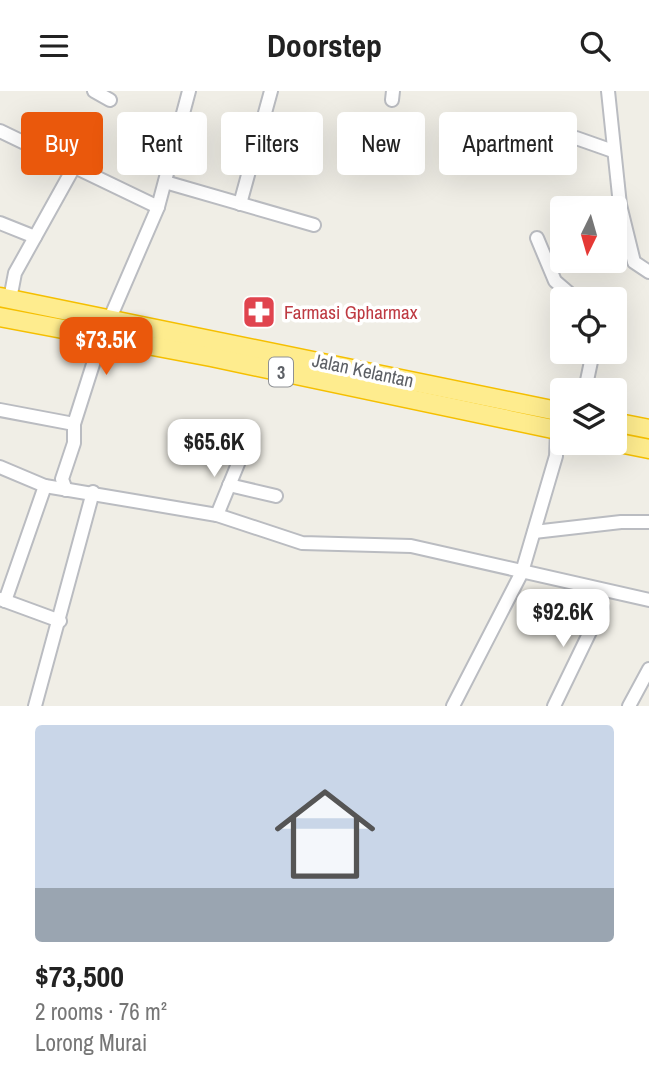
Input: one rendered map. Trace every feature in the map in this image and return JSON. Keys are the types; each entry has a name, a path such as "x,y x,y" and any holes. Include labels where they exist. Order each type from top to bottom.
{"highway":[{"name":"Jalan Kelantan","path":"5,298 550,410"},
{"name":"Jalan Kelantan","path":"0,317 101,339 211,357 550,429"},
{"path":"627,425 649,429"},
{"path":"627,445 649,449"}],"street":[{"path":"94,91 110,100"},
{"path":"66,490 62,479 75,443 74,424 101,339 158,207 189,91"},
{"path":"265,112 271,91"},
{"path":"608,91 620,205 634,262 649,272"},
{"path":"0,131 21,141"},
{"path":"577,138 613,151"},
{"path":"5,298 15,273 70,175"},
{"path":"91,175 158,207"},
{"path":"240,204 248,175"},
{"path":"164,183 314,225"},
{"path":"0,223 35,237"},
{"path":"537,238 555,281 562,287"},
{"path":"0,410 74,424"},
{"path":"217,515 242,454"},
{"path":"453,706 522,572 556,455"},
{"path":"0,467 45,486 217,515 302,543 411,546 649,600"},
{"path":"229,485 276,496"},
{"path":"45,486 2,600 60,621"},
{"path":"35,706 93,492"},
{"path":"534,532 621,522 649,522"},
{"path":"554,706 603,607"},
{"path":"629,706 649,669"}],"place":[{"name":"Farmasi Gpharmax","path":"259,312"}]}
